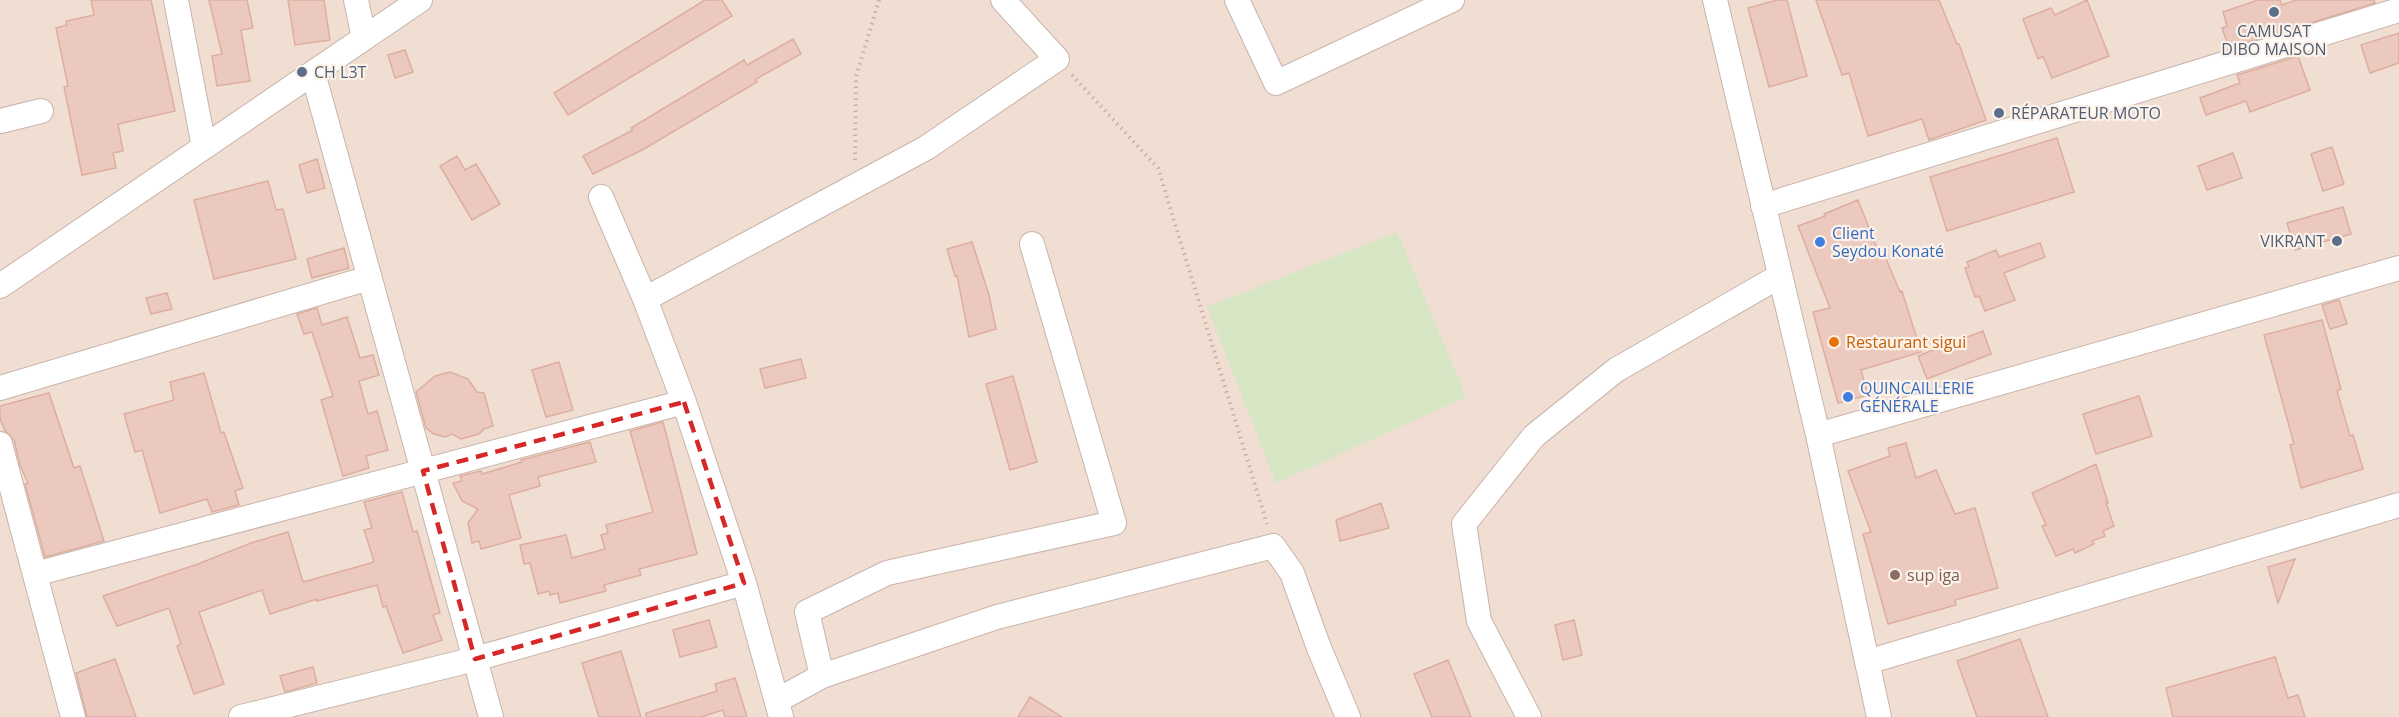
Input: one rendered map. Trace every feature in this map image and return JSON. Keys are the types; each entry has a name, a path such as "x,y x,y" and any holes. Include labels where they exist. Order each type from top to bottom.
{"street":[{"path":"176,0 204,147"},
{"path":"356,0 364,38"},
{"path":"0,286 420,0"},
{"path":"645,299 926,148 1057,59 1003,0"},
{"path":"1238,0 1276,83 1452,0"},
{"path":"1715,0 1818,435 1880,717"},
{"path":"1763,206 2399,10"},
{"path":"313,73 491,717"},
{"path":"0,121 41,111"},
{"path":"601,197 645,299 684,402 744,583 780,709 822,676 996,617 1273,546 1292,573 1319,648 1348,717"},
{"path":"822,676 807,612 887,573 1114,523 1032,244"},
{"path":"1818,435 2399,268"},
{"path":"1528,717 1479,621 1464,524 1534,436 1616,370 1780,276"},
{"path":"0,388 369,278"},
{"path":"35,574 684,402"},
{"path":"0,444 73,717"},
{"path":"1867,662 2399,505"},
{"path":"241,717 475,659 744,583"}],"path":[{"path":"842,194 856,157 856,77 879,0"},
{"path":"1057,59 1158,168 1273,546"}],"highlighted area":[{"path":"684,402 744,583 475,659 423,471"}],"shaded area":[{"path":"0,0 2399,0 2399,717 0,717"}],"green space":[{"path":"1397,232 1466,397 1276,483 1207,307"}],"building":[{"path":"91,0 151,0 175,111 118,124 123,151 113,153 116,168 82,175 64,87 68,86 56,28 67,25 66,21 94,15"},
{"path":"209,0 247,0 253,28 241,30 250,81 217,86 212,56 222,54"},
{"path":"288,0 324,0 330,40 295,45"},
{"path":"705,0 722,0 732,16 568,115 554,93"},
{"path":"1777,0 1787,0 1807,76 1769,87 1748,8"},
{"path":"1816,0 1939,0 1957,44 1959,44 1986,120 1929,140 1922,119 1868,136 1849,73 1842,75"},
{"path":"2087,0 2109,56 2052,78 2043,56 2038,59 2023,19 2051,8 2055,15"},
{"path":"2258,0 2280,0 2282,5 2296,0 2374,0 2375,3 2229,48 2222,28 2227,26 2223,12"},
{"path":"2399,33 2399,63 2370,73 2361,45"},
{"path":"793,39 801,54 756,79 757,82 644,149 593,174 583,156 633,130 631,128 744,60 747,65"},
{"path":"405,50 413,72 395,78 388,55"},
{"path":"2298,56 2310,90 2250,112 2246,101 2206,115 2200,98 2240,83 2237,75"},
{"path":"2057,138 2074,192 1947,231 1930,177"},
{"path":"2332,147 2344,184 2323,191 2311,154"},
{"path":"2233,153 2242,178 2207,190 2198,166"},
{"path":"457,156 465,170 476,164 500,204 472,220 440,166"},
{"path":"317,159 325,188 307,193 299,165"},
{"path":"268,181 276,210 283,209 296,259 214,279 194,200"},
{"path":"1858,200 1880,256 1884,254 1900,292 1902,291 1921,352 1861,370 1868,395 1838,403 1813,312 1830,308 1798,226"},
{"path":"2343,207 2351,234 2295,250 2287,223"},
{"path":"972,242 989,295 996,329 969,337 957,275 955,276 947,249"},
{"path":"2040,243 2045,257 2004,273 2015,300 1985,311 1979,296 1975,297 1965,268 1969,267 1967,262 1996,250 1999,257"},
{"path":"344,248 349,268 312,278 307,259"},
{"path":"167,293 172,309 151,314 146,298"},
{"path":"2339,300 2347,324 2330,329 2322,305"},
{"path":"317,308 322,325 347,317 360,358 373,355 379,375 359,381 368,414 377,411 388,450 366,456 369,468 343,476 321,400 333,396 312,332 304,334 297,314"},
{"path":"2322,320 2341,389 2337,391 2350,436 2353,435 2363,469 2301,488 2290,445 2294,444 2264,335"},
{"path":"1983,331 1991,354 1927,379 1918,356"},
{"path":"801,359 806,378 765,388 760,369"},
{"path":"559,362 573,410 546,417 532,370"},
{"path":"450,372 468,379 477,392 484,393 493,426 484,429 479,434 461,439 452,434 445,437 434,434 426,428 416,392 435,376"},
{"path":"204,373 221,433 224,432 243,488 235,491 239,505 212,512 207,499 160,513 142,450 135,452 124,414 174,400 170,382"},
{"path":"1013,376 1037,462 1010,470 986,384"},
{"path":"49,393 74,468 80,466 104,541 45,557 25,484 28,483 20,465 14,440 5,431 0,419 0,406"},
{"path":"2139,396 2152,436 2096,454 2083,414"},
{"path":"663,422 697,554 639,569 641,575 604,585 606,591 560,603 558,593 550,595 549,591 538,594 530,563 524,564 520,545 566,535 572,558 605,549 601,535 608,533 606,525 653,512 630,431"},
{"path":"590,442 596,462 538,477 540,486 509,495 521,538 481,549 479,541 472,543 468,523 478,509 462,501 453,483 462,481 460,476 481,471 482,474 522,462 521,460"},
{"path":"1906,443 1916,478 1936,470 1955,514 1975,508 1998,588 1955,600 1956,605 1888,624 1863,534 1871,532 1848,471 1890,456 1888,448"},
{"path":"2096,464 2114,526 2103,531 2105,536 2092,541 2094,544 2075,553 2073,549 2056,556 2042,526 2046,525 2032,493"},
{"path":"402,492 413,532 417,531 440,613 433,615 442,640 403,653 386,606 383,607 377,585 317,601 317,599 270,614 262,590 199,612 224,684 194,694 177,646 181,644 169,608 117,626 103,596 288,532 303,582 371,563 374,561 364,530 372,528 364,502"},
{"path":"1381,503 1389,528 1340,541 1336,520"},
{"path":"2295,559 2278,603 2268,567"},
{"path":"709,620 717,647 680,657 673,630"},
{"path":"1574,620 1582,655 1563,660 1555,625"},
{"path":"2020,639 2048,717 1977,717 1957,661"},
{"path":"621,651 641,717 599,717 582,663"},
{"path":"2275,657 2288,698 2298,695 2305,717 2173,717 2166,688"},
{"path":"115,659 136,717 87,717 76,673"},
{"path":"1448,660 1471,717 1432,717 1414,674"},
{"path":"313,667 317,683 285,692 280,676"},
{"path":"735,678 747,717 725,717 723,710 701,717 646,717 646,713 717,691 715,684"},
{"path":"1030,697 1062,717 1018,717"}],"place":[{"name":"CAMUSAT DIBO MAISON","path":"2274,12"},
{"name":"CH L3T","path":"302,72"},
{"name":"RÉPARATEUR MOTO","path":"1999,113"},
{"name":"VIKRANT","path":"2337,241"},
{"name":"Client Seydou Konaté","path":"1820,242"},
{"name":"Restaurant sigui","path":"1834,342"},
{"name":"QUINCAILLERIE GÉNÉRALE","path":"1848,397"},
{"name":"sup iga","path":"1895,575"}]}
